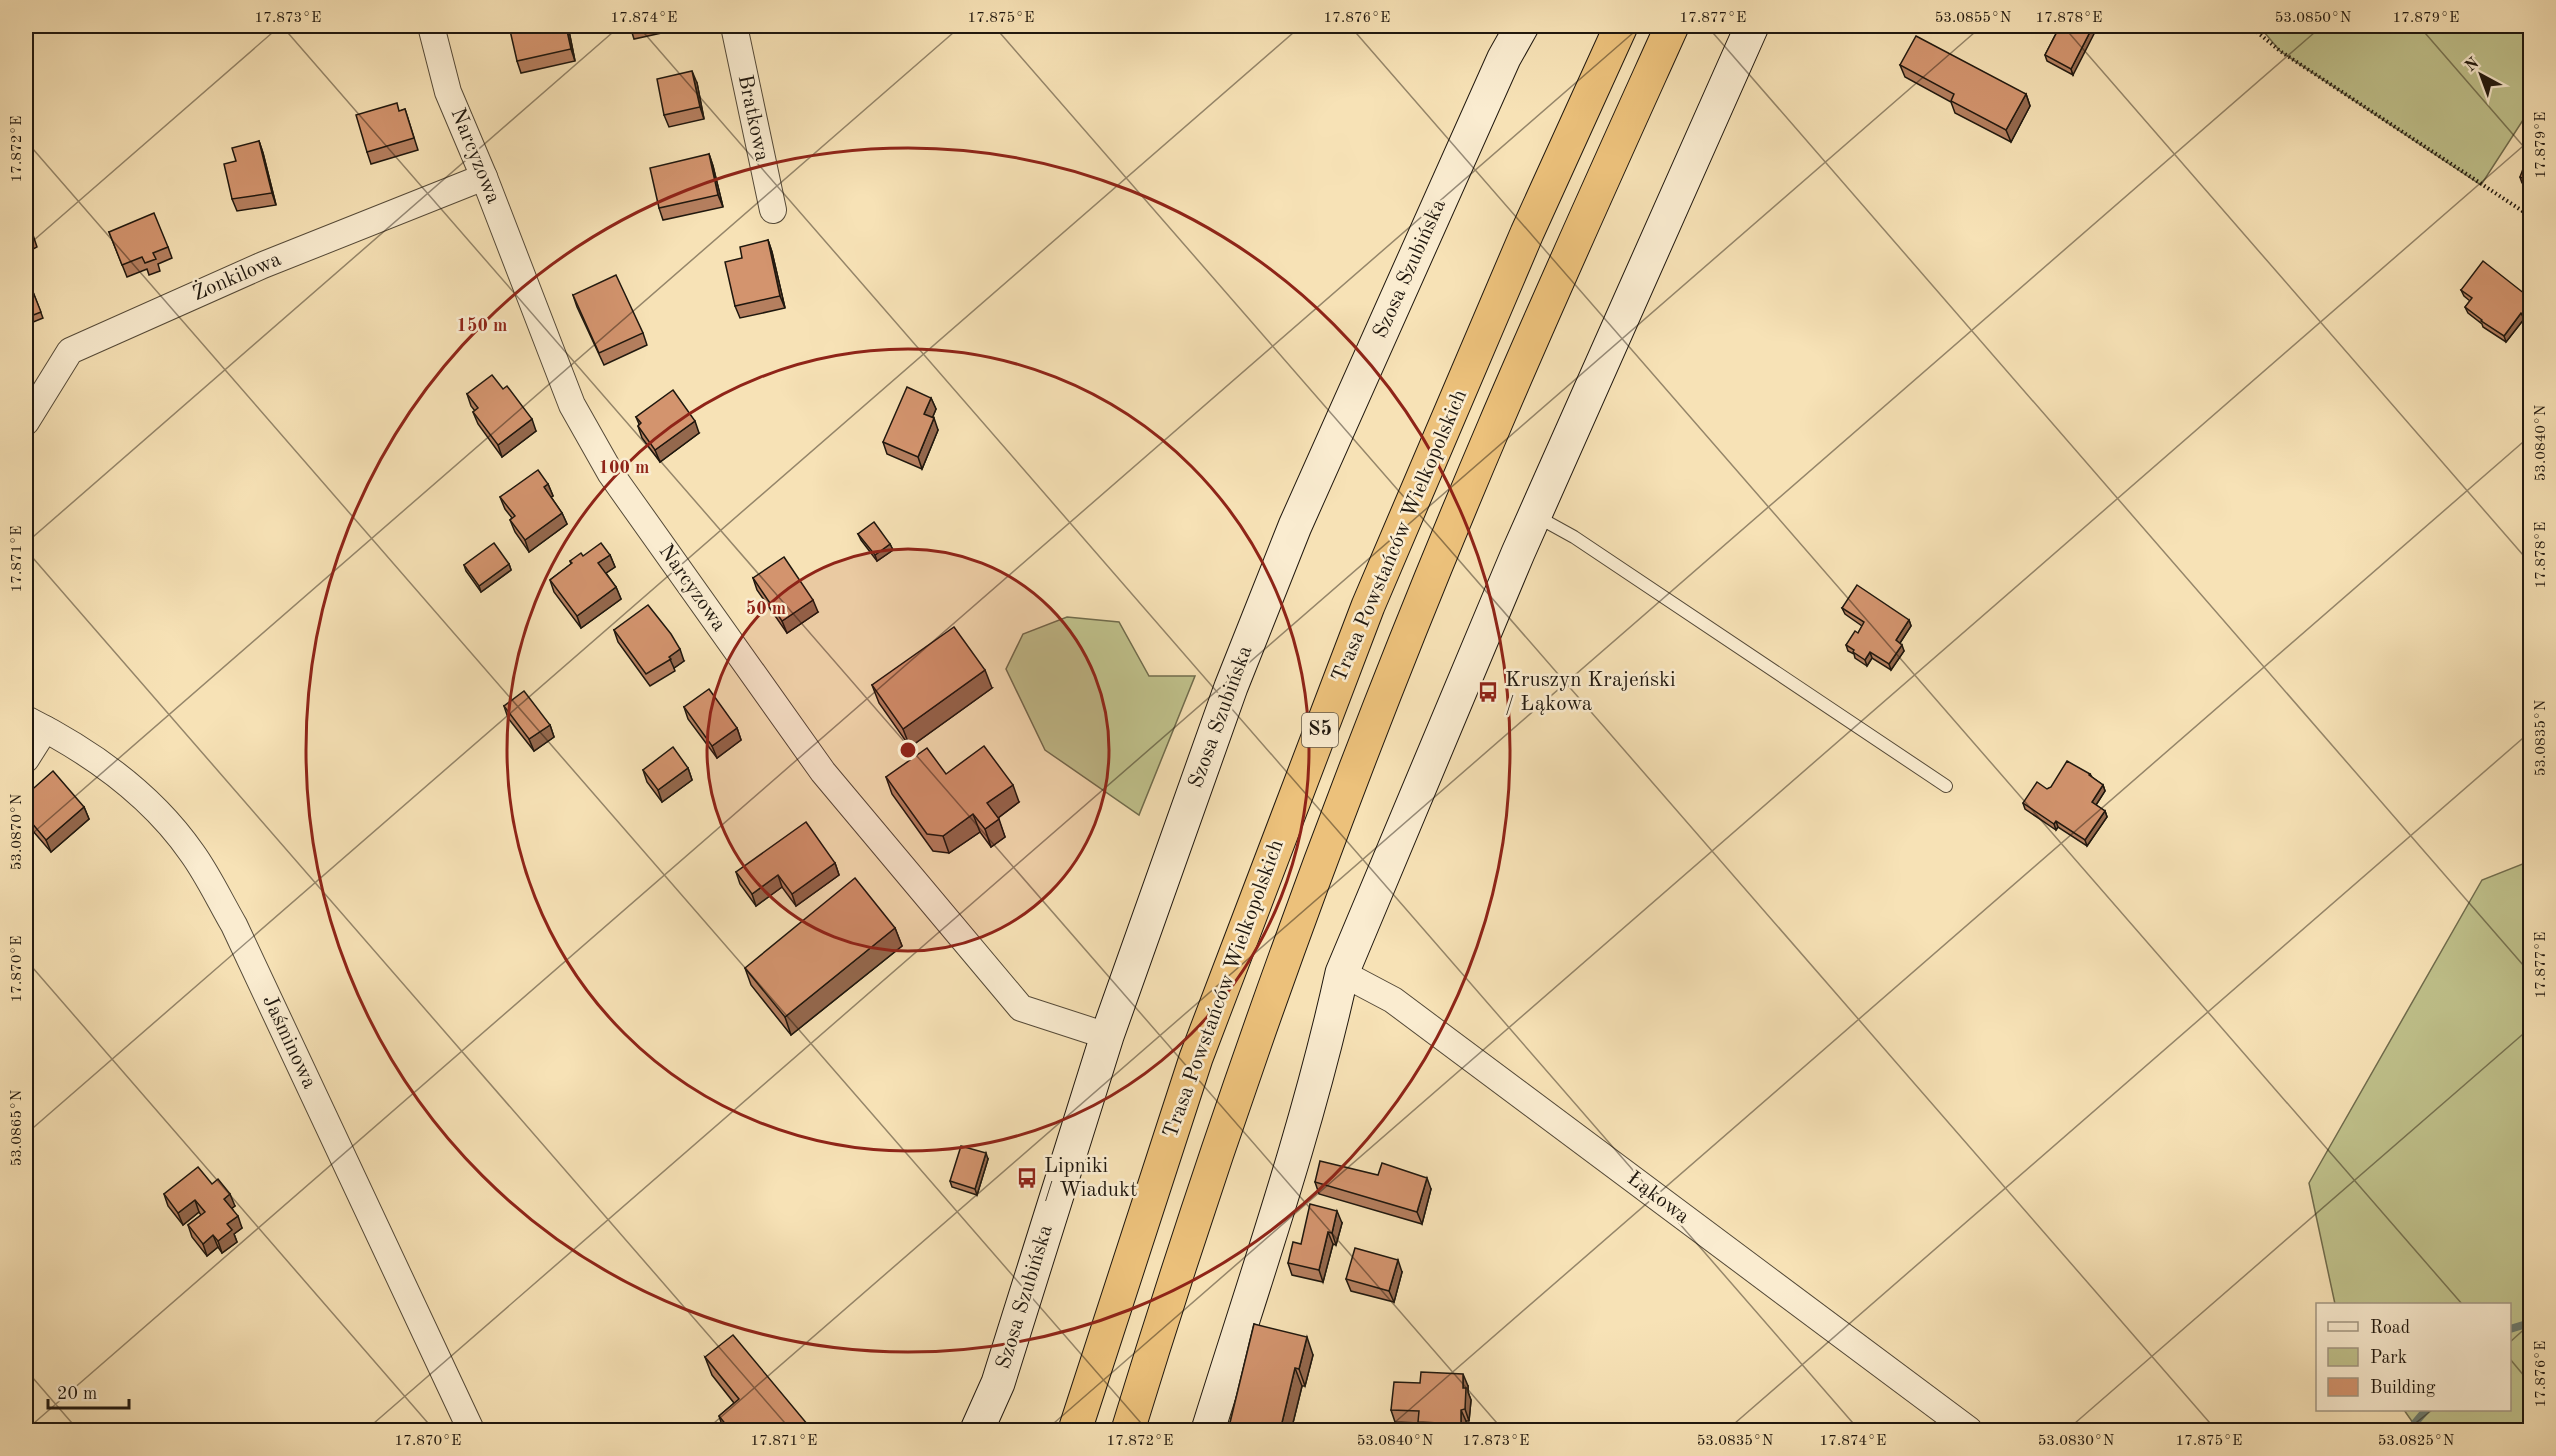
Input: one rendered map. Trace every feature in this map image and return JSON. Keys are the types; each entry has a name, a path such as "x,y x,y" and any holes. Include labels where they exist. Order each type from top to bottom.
{"highway":[{"name":"Trasa Powstańców Wielkopolskich","path":"1075,1431 1196,1058 1368,606 1527,233 1622,26"},
{"name":"Trasa Powstańców Wielkopolskich","path":"1128,1431 1270,996 1391,678 1494,428 1672,26"}],"street":[{"name":"Narcyzowa","path":"431,26 448,92 484,177 572,405 611,474 823,772 1021,1008 1107,1036"},
{"name":"Bratkowa","path":"734,26 773,210"},
{"name":"Szosa Szubińska","path":"977,1431 998,1383 1107,1036 1231,687 1295,526 1504,58 1522,26"},
{"path":"1208,1431 1299,1136 1342,973 1535,515 1752,26"},
{"name":"Żonkilowa","path":"26,422 70,351 264,265 484,177"},
{"path":"26,759 35,724"},
{"name":"Jaśminowa","path":"35,724 108,768 143,797 192,853 234,925 471,1431"},
{"name":"Łąkowa","path":"1342,973 1393,1000 1969,1431"}],"lane":[{"path":"1535,515 1574,537 1946,786"}],"path":[{"path":"2250,26 2280,51 2530,216"}],"green space":[{"path":"2259,26 2530,26 2530,120 2523,120 2481,185 2280,51"},
{"path":"1067,617 1119,622 1149,676 1195,676 1139,815 1045,750 1006,669 1023,634"},
{"path":"2530,861 2530,1430 2418,1430 2405,1411 2511,1411 2511,1303 2335,1303 2309,1183 2482,880"}],"building":[{"path":"509,26 566,26 571,49 517,61"},
{"path":"2060,26 2093,26 2071,69 2045,55"},
{"path":"1916,36 2026,94 2006,130 1951,101 1954,94 1900,65"},
{"path":"692,71 700,107 664,115 657,79"},
{"path":"397,103 399,111 405,109 414,138 367,152 356,115"},
{"path":"259,141 272,193 232,199 224,164 236,161 232,148"},
{"path":"709,154 718,195 659,208 650,168"},
{"path":"2526,161 2530,162 2530,181 2520,177"},
{"path":"154,213 168,247 153,253 156,259 145,263 142,257 122,265 109,232"},
{"path":"26,220 33,235 26,239"},
{"path":"768,240 780,296 735,306 725,262 742,258 740,247"},
{"path":"2483,261 2530,298 2529,319 2521,313 2504,336 2465,307 2472,298 2461,290"},
{"path":"616,275 643,333 599,353 573,295"},
{"path":"33,292 41,312 26,318 26,295"},
{"path":"492,375 503,389 507,386 532,419 498,445 473,412 478,408 467,394"},
{"path":"907,387 931,398 924,414 934,418 918,457 883,442"},
{"path":"673,390 695,421 655,450 638,426 641,423 636,417"},
{"path":"538,470 548,484 544,487 562,513 525,540 510,520 515,516 500,497"},
{"path":"874,522 890,544 875,555 858,534"},
{"path":"494,543 509,564 479,586 464,565"},
{"path":"601,543 610,555 598,563 616,587 577,616 550,580 581,553 583,556"},
{"path":"784,557 813,600 782,621 753,578"},
{"path":"1857,585 1909,620 1896,640 1902,645 1889,664 1870,652 1865,660 1846,645 1855,631 1858,633 1864,622 1842,608"},
{"path":"648,605 680,649 669,657 671,659 646,674 614,630"},
{"path":"954,627 985,670 903,729 872,685"},
{"path":"709,689 737,728 712,746 684,707"},
{"path":"524,691 550,725 529,739 504,706"},
{"path":"984,746 1013,785 987,803 999,819 985,829 973,814 943,836 927,834 886,777 927,748 946,774"},
{"path":"673,747 688,768 658,790 643,770"},
{"path":"2067,761 2090,774 2103,785 2092,802 2105,811 2085,840 2056,821 2054,824 2023,803 2037,782 2047,789 2051,787"},
{"path":"53,771 84,807 46,840 26,816 26,795"},
{"path":"806,822 835,863 792,894 778,875 752,894 736,872"},
{"path":"855,878 895,928 785,1017 745,968"},
{"path":"961,1146 986,1153 975,1189 950,1181"},
{"path":"1320,1161 1378,1175 1382,1163 1427,1178 1417,1212 1315,1182"},
{"path":"198,1167 212,1184 218,1179 230,1194 224,1199 238,1216 227,1224 232,1230 218,1241 213,1235 203,1244 188,1225 205,1212 195,1200 178,1213 164,1194"},
{"path":"1310,1204 1337,1211 1332,1233 1328,1232 1319,1270 1288,1263 1293,1242 1301,1244"},
{"path":"1355,1248 1398,1260 1389,1291 1346,1279"},
{"path":"1254,1324 1307,1337 1299,1369 1295,1368 1280,1431 1228,1431"},
{"path":"733,1335 813,1431 731,1431 719,1416 739,1399 705,1357"},
{"path":"1421,1372 1463,1374 1463,1388 1466,1388 1465,1409 1461,1410 1461,1424 1418,1422 1419,1411 1391,1410 1394,1382 1420,1383"}],"waterway":[{"path":"2511,1329 2530,1323"},
{"path":"2409,1430 2425,1411"}],"place":[{"name":"Kruszyn Krajeński / Łąkowa","path":"1488,692"},
{"name":"Lipniki / Wiadukt","path":"1027,1178"}]}
